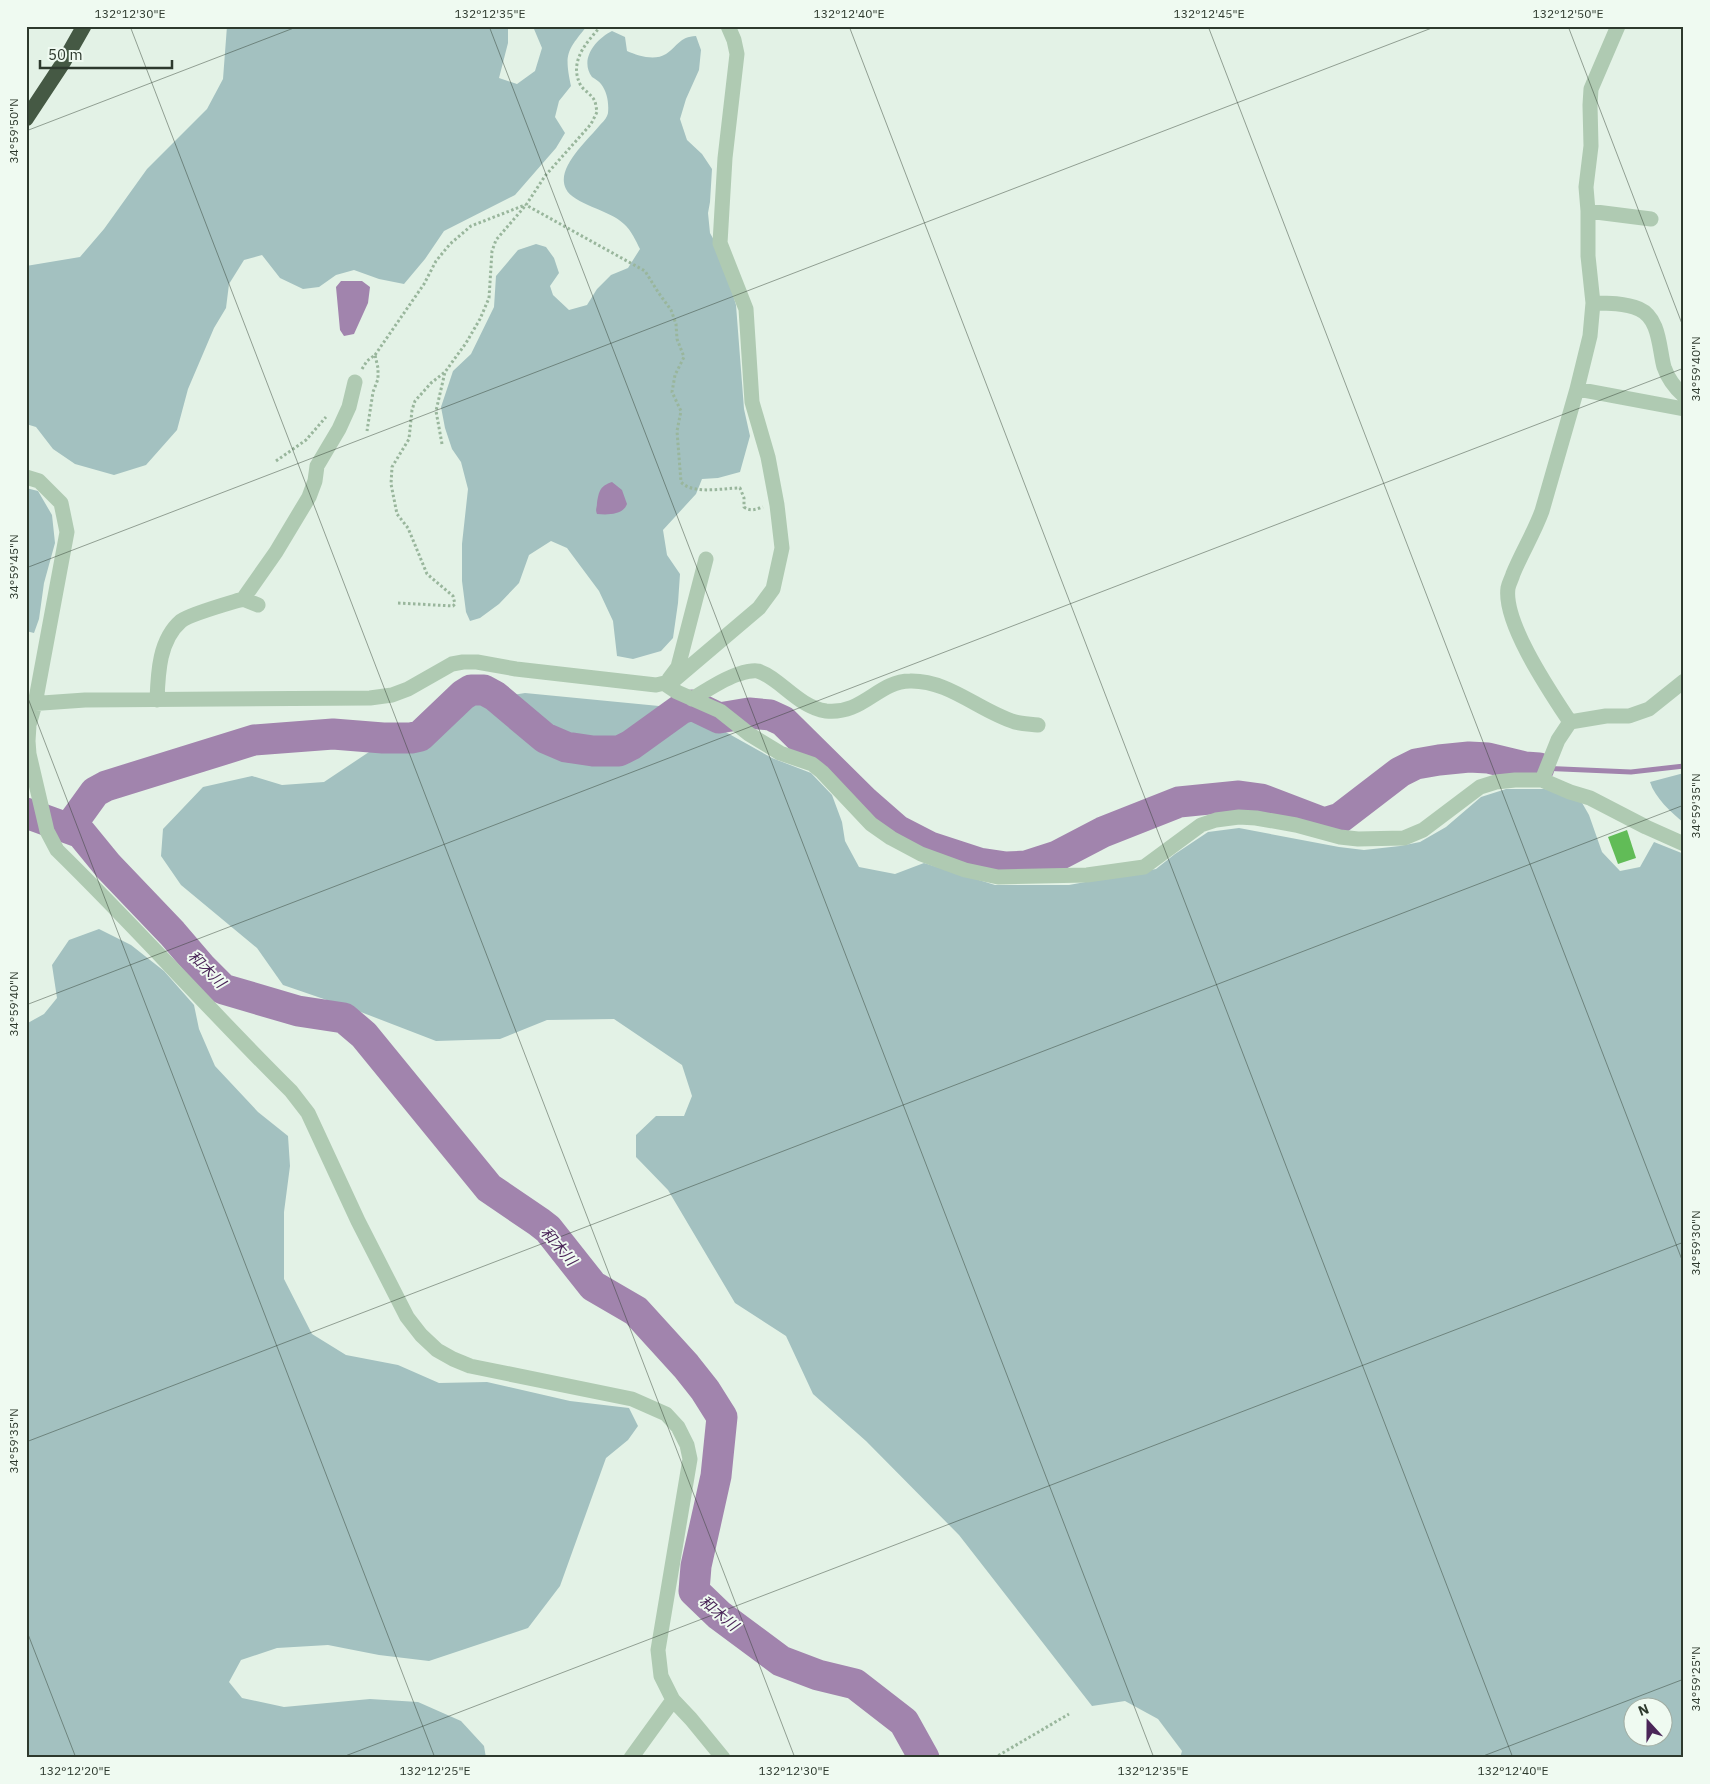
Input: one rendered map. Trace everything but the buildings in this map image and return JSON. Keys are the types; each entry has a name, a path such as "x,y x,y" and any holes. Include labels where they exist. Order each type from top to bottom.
{"highway":[{"path":"26,120 63,63 84,26"}],"street":[{"path":"31,704 85,700 370,698 392,695 408,690 447,667 463,662 477,662 516,669 646,685 665,684 679,676 759,608 773,589 782,548 777,505 768,457 752,402 746,309 720,243 725,166 737,54 728,26"},
{"path":"1570,722 1523,643 1508,606 1508,587 1542,511 1590,336 1593,303 1588,256 1586,187 1591,146 1591,89 1618,26"},
{"path":"1588,211 1651,219"},
{"path":"1593,303 1615,303 1631,306 1641,309 1650,316 1667,373 1675,388 1684,396"},
{"path":"157,700 159,670 166,643 172,632 182,620 242,598 276,552 309,497 315,481 317,466 339,429 349,407 355,382"},
{"path":"1577,389 1684,409"},
{"path":"26,477 39,481 61,503 68,532 31,704 28,741 41,806 51,841 57,850 118,910 173,971 291,1090 308,1113 358,1222 407,1317 437,1350 470,1366 632,1399 666,1414 678,1427 687,1445 690,1459 658,1650 661,1676 673,1700 724,1758"},
{"path":"665,684 678,667 706,559"},
{"path":"242,598 258,605"},
{"path":"692,699 738,674 756,670 770,677 796,698 823,711 840,712 860,705 892,683 909,680 928,682 951,691 997,715 1016,722 1038,725"},
{"path":"1543,778 1558,740 1570,722 1606,716 1629,716 1649,709 1684,681"},
{"path":"665,684 677,692 720,711 749,734 780,753 812,764 872,824 891,838 921,854 965,870 998,877 1087,875 1144,866 1201,825 1216,820 1240,817 1280,822 1340,837 1358,839 1404,838 1423,830 1480,787 1496,782 1543,778 1570,792 1590,798 1684,844"},
{"path":"631,1758 673,1700"}],"path":[{"path":"398,602 453,606 455,604 454,596 427,574 408,528 397,514 391,484 392,467 409,439 412,410 415,402 431,383 445,372 480,320 489,298 492,251 496,240 526,204 545,176 591,124 597,112 594,99 581,86 576,65 579,54 602,26"},
{"path":"375,355 424,284 436,262 450,244 471,226 526,204"},
{"path":"526,204 645,271 671,310 676,324 677,339 684,358 675,375 672,392 681,411 677,431 681,482 684,486 703,491 719,488 740,488 744,498 744,507 748,510 777,505"},
{"path":"442,444 436,410 445,372"},
{"path":"276,461 306,440 330,411"},
{"path":"994,1758 1069,1714"}],"shaded area":[{"path":"227,26 508,26 508,43 499,78 517,84 535,71 542,48 534,29 536,26 587,26 571,47 568,66 571,86 559,101 555,117 565,133 556,148 515,195 444,231 425,259 404,284 379,279 354,270 336,275 319,287 303,289 280,278 262,255 244,260 229,284 226,308 214,328 188,389 177,430 146,465 114,475 75,464 53,449 36,427 26,424 26,266 80,257 104,229 147,169 207,109 223,79"},
{"path":"612,31 625,37 627,51 641,56 662,56 682,40 696,36 701,50 699,70 686,99 680,119 687,140 702,154 712,169 708,213 710,233 720,251 736,305 744,409 750,436 740,472 718,478 702,479 696,494 663,530 667,555 680,574 673,638 661,651 633,659 617,656 613,621 599,591 567,548 551,541 529,555 519,583 499,604 480,618 470,621 466,612 462,581 462,544 468,489 461,462 452,449 445,428 441,407 453,371 471,354 494,307 496,276 518,250 536,244 546,247 554,258 559,273 550,286 553,295 569,310 587,305 597,289 611,275 628,268 640,249 631,232 624,224 618,219 576,199 566,189 564,181 565,172 574,155 604,121 608,113 606,94 600,83 592,77 587,63 595,44"},
{"path":"341,281 362,281 370,287 368,303 354,334 344,336 340,330 336,287"},
{"path":"612,482 622,490 627,504 619,512 597,514 599,492 605,485"},
{"path":"26,488 38,491 52,515 55,543 44,583 39,619 34,633 26,631"},
{"path":"525,693 659,706 722,730 772,758 811,773 832,795 842,822 845,841 859,867 895,874 924,863 995,885 1069,885 1156,869 1208,832 1239,828 1364,850 1400,846 1420,842 1446,827 1481,797 1506,789 1545,789 1581,801 1589,815 1602,852 1620,871 1640,867 1654,842 1684,854 1684,1758 1180,1758 1182,1751 1158,1719 1125,1701 1092,1706 959,1535 866,1441 813,1394 786,1336 735,1303 668,1190 636,1157 636,1135 656,1116 684,1116 692,1096 682,1065 614,1019 547,1020 500,1039 436,1041 353,1009 283,985 257,948 181,885 161,856 163,829 203,787 252,776 282,785 324,782 375,748 471,702"},
{"path":"1684,773 1684,823 1660,799 1650,782"},
{"path":"99,929 131,945 164,971 194,1005 199,1029 215,1066 258,1112 288,1136 290,1166 284,1212 284,1279 312,1334 346,1355 398,1365 439,1383 487,1382 570,1401 629,1408 638,1426 628,1440 606,1458 560,1586 528,1628 429,1661 379,1655 328,1645 277,1648 241,1660 229,1682 242,1698 284,1707 370,1699 418,1702 461,1721 484,1746 486,1758 26,1758 26,1024 44,1014 57,998 52,965 69,940"}],"waterway":[{"path":"69,828 95,792 106,786 254,740 333,734 383,738 411,738 420,736 463,695 471,690 484,690 495,696 545,738 566,747 593,751 619,751 631,745 681,709 692,705 719,718 749,713 770,715 783,721 865,802 897,830 930,847 979,863 1006,867 1026,866 1057,856 1103,832 1179,802 1239,796 1261,799 1324,823 1340,818 1400,772 1416,764 1469,757 1488,758 1525,767 1539,768"},
{"path":"1539,768 1631,772 1684,766"},
{"name":"和木川","path":"26,813 81,833 108,866 223,989 298,1011 344,1018 364,1035 489,1188 548,1229 593,1286 636,1311 686,1366 705,1390 722,1417 716,1476 696,1566 694,1591 719,1615 781,1661 818,1675 855,1684 904,1722 924,1758"}]}
